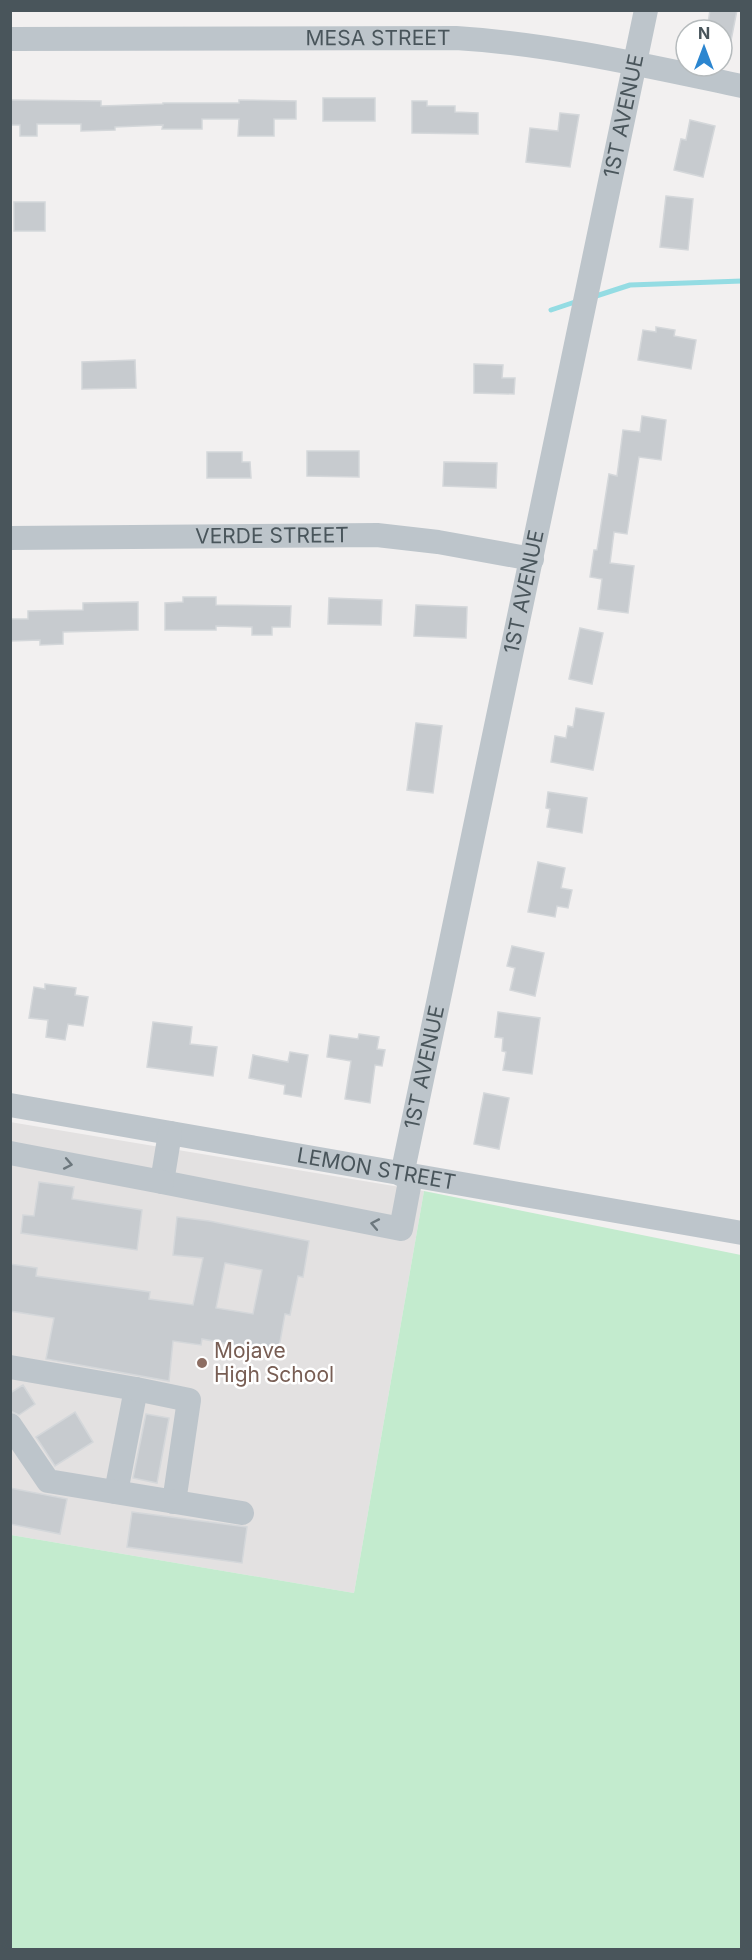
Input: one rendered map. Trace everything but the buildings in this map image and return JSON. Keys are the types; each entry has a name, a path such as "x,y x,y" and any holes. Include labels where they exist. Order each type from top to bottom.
{"street":[{"name":"1ST AVENUE","path":"162,1182 401,1228 406,1175 646,10"},
{"name":"MESA STREET","path":"10,39 456,38 489,40 635,63 741,86"},
{"name":"VERDE STREET","path":"10,538 377,535 438,542 532,559"},
{"name":"LEMON STREET","path":"10,1105 741,1233"},
{"path":"10,1153 162,1182 170,1133"},
{"path":"10,1367 189,1400 174,1502"},
{"path":"116,1492 136,1389"},
{"path":"10,1425 48,1481 242,1513"}],"shaded area":[{"name":"Mojave High School","path":"10,1122 424,1191 354,1593 11,1535"}],"green space":[{"path":"424,1191 741,1255 741,1949 11,1949 11,1535 354,1593"}],"waterway":[{"path":"593,297 630,285 742,281"},
{"path":"551,310 578,301"}],"place":[{"name":"Mojave High School","path":"202,1363"}]}
